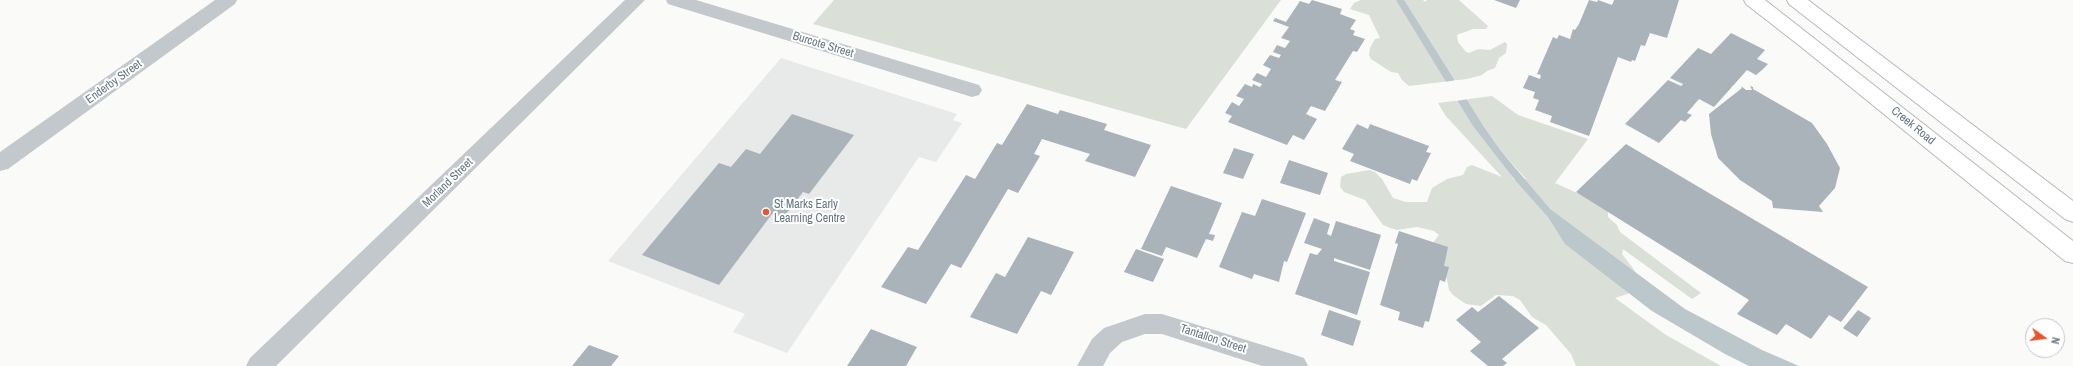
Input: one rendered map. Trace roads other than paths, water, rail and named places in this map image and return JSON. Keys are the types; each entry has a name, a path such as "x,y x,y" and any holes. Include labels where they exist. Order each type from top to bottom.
{"main road":[{"name":"Creek Road","path":"1753,0 1807,41 2073,254"},
{"path":"1796,0 2073,213"}],"street":[{"name":"Enderby Street","path":"0,163 228,0"},
{"name":"Morland Street","path":"259,366 636,0"},
{"name":"Burcote Street","path":"675,0 972,90"},
{"name":"Tantallon Street","path":"1090,366 1101,346 1113,335 1145,324 1162,324 1295,366"}],"place":[{"name":"St Marks Early Learning Centre","path":"766,212"}]}
